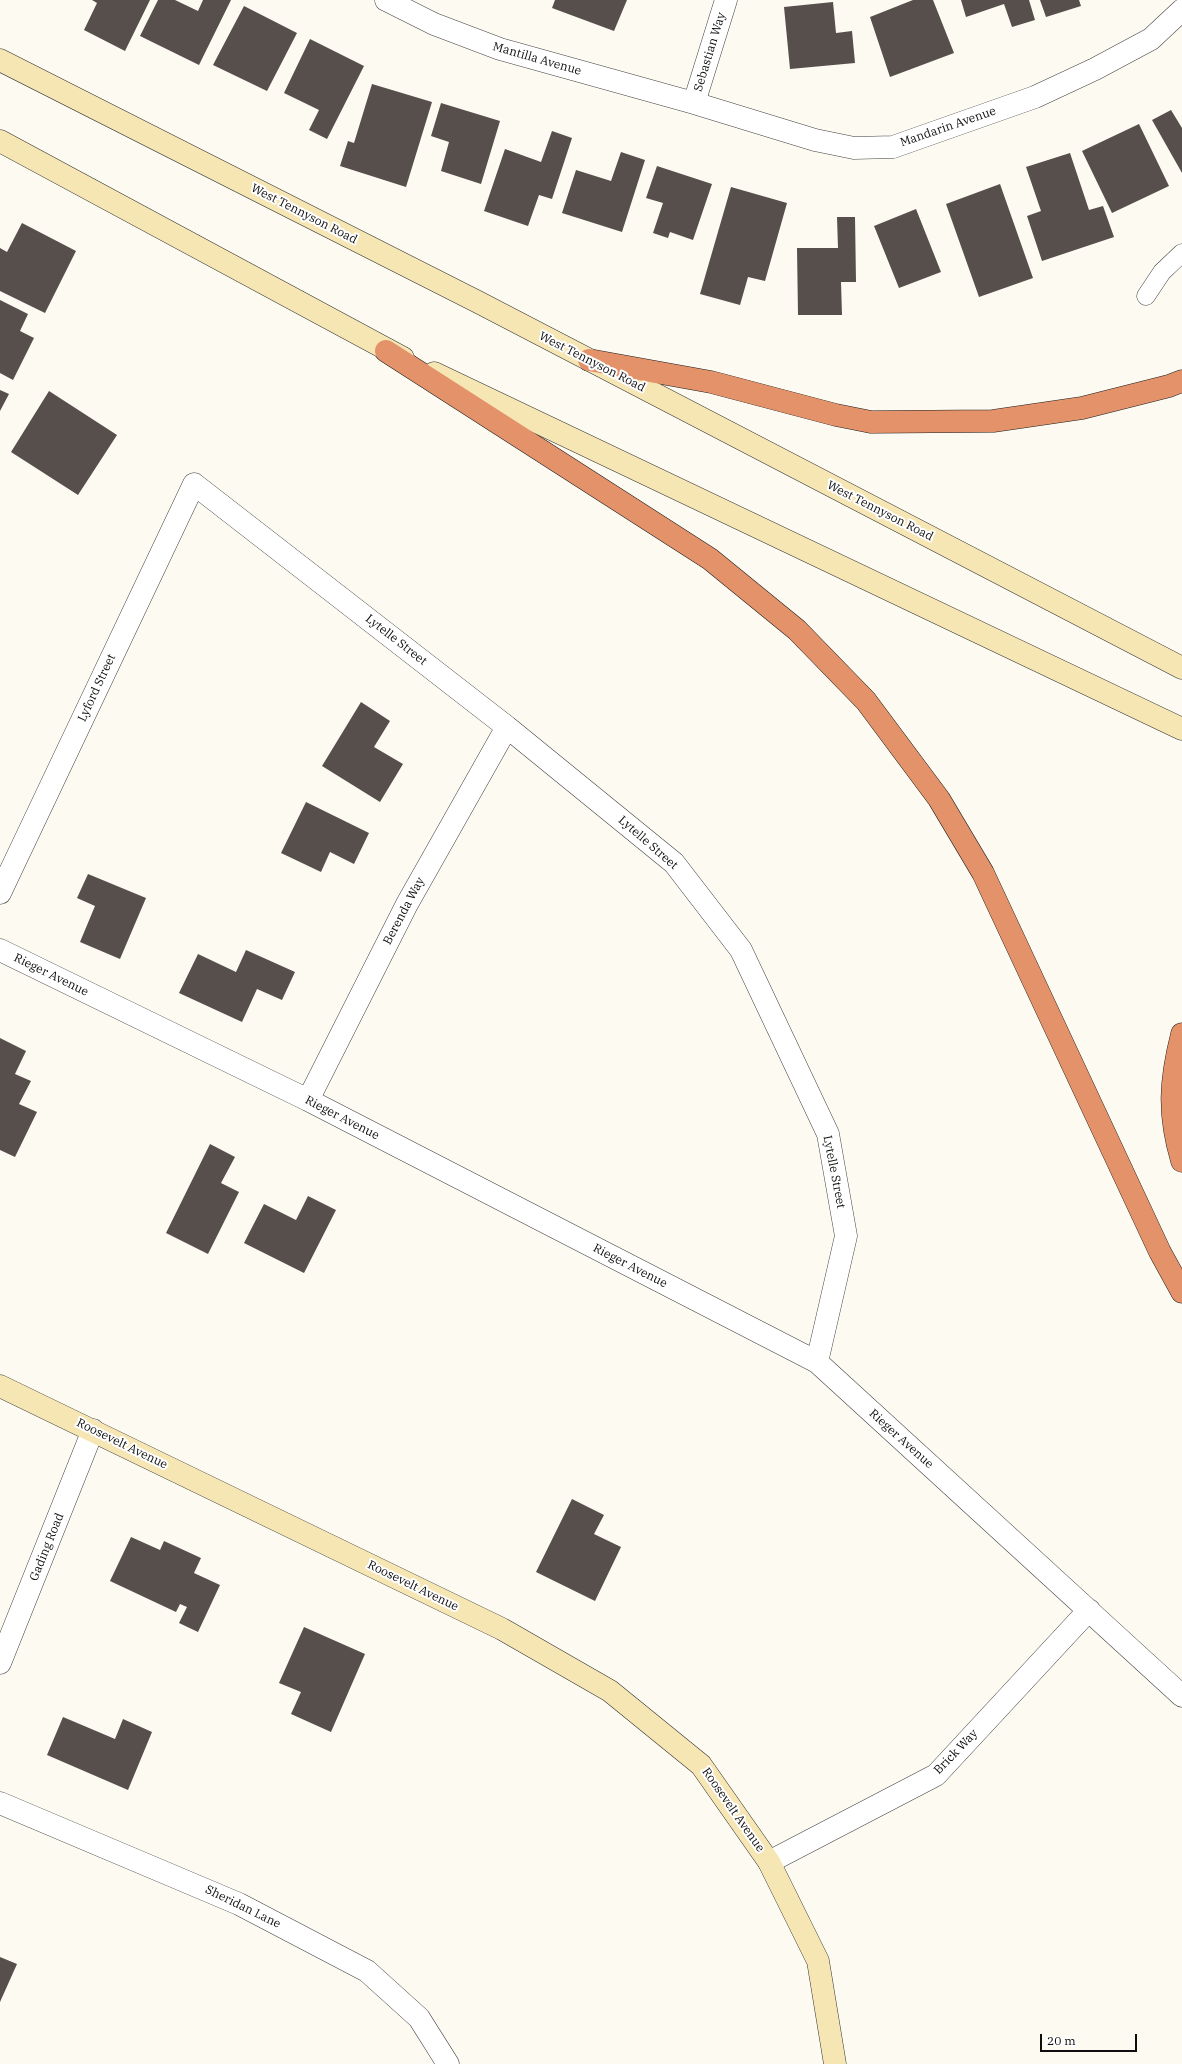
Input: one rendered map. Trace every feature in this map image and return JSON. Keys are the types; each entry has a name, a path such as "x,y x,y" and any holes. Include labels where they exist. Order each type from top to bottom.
{"highway":[{"path":"386,350 710,559 796,630 866,701 939,799 983,873 1160,1252 1182,1292"},
{"path":"589,360 710,382 836,415 871,422 993,421 1082,408 1169,386 1182,381"},
{"path":"1182,1034 1174,1068 1172,1101 1176,1140 1182,1161"}],"main road":[{"name":"West Tennyson Road","path":"0,60 589,360 1182,668"},
{"path":"0,141 386,350 1182,730"},
{"name":"Roosevelt Avenue","path":"0,1386 502,1629 610,1691 701,1765 769,1862 818,1961 835,2064"}],"street":[{"name":"Mantilla Avenue","path":"386,0 434,24 500,49 694,103"},
{"name":"Sebastian Way","path":"694,103 726,0"},
{"name":"Mandarin Avenue","path":"694,103 815,140 854,148 893,147 1035,97 1095,69 1151,39 1182,10"},
{"name":"Lytelle Street","path":"194,484 507,727 674,863 741,950 828,1134 846,1236 818,1362"},
{"name":"Lyford Street","path":"0,892 194,484"},
{"name":"Berenda Way","path":"308,1100 407,904 507,727"},
{"name":"Rieger Avenue","path":"0,950 308,1100 818,1362 1182,1696"},
{"name":"Gading Road","path":"0,1663 93,1430"},
{"name":"Brick Way","path":"769,1862 936,1775 1090,1610"},
{"name":"Sheridan Lane","path":"0,1803 239,1904 367,1971 419,2018 448,2064"}],"lane":[{"path":"1146,296 1162,272 1182,253"}],"building":[{"path":"92,0 150,0 125,51 84,30 97,3"},
{"path":"158,0 175,0 198,11 203,0 231,0 199,65 140,36"},
{"path":"555,0 627,0 614,31 552,8"},
{"path":"913,0 933,0 954,53 890,77 870,17"},
{"path":"961,0 1029,0 1035,20 1012,27 1004,4 966,17"},
{"path":"1040,0 1079,0 1081,6 1046,17"},
{"path":"833,2 836,33 852,31 855,63 790,69 784,7"},
{"path":"244,6 297,33 267,91 213,65"},
{"path":"310,39 364,66 327,139 309,130 319,110 284,93"},
{"path":"372,84 432,102 406,187 340,166 348,141 354,143"},
{"path":"441,103 500,121 481,184 441,171 449,142 431,136"},
{"path":"1171,110 1182,128 1182,173 1152,120"},
{"path":"1139,124 1169,186 1112,213 1082,151"},
{"path":"552,131 572,138 552,199 539,195 528,226 484,211 505,149 541,162"},
{"path":"621,152 645,160 622,232 562,213 576,170 611,181"},
{"path":"1070,153 1089,210 1103,206 1114,237 1042,261 1027,216 1041,211 1026,167"},
{"path":"657,166 712,184 693,240 670,232 668,238 653,233 663,203 646,198"},
{"path":"1000,184 1033,278 979,297 946,204"},
{"path":"731,187 787,203 765,281 748,277 740,305 700,294"},
{"path":"916,209 941,272 899,288 874,226"},
{"path":"837,217 855,217 856,282 841,282 842,315 798,315 797,248 838,248"},
{"path":"22,223 76,251 45,313 0,291 0,248 7,252"},
{"path":"0,300 28,314 20,331 34,338 13,380 0,373"},
{"path":"0,390 9,394 0,411"},
{"path":"49,391 117,435 78,495 11,452"},
{"path":"361,702 390,721 374,747 403,764 380,802 322,766"},
{"path":"306,802 369,833 354,864 330,852 321,872 281,853"},
{"path":"88,874 146,898 120,959 80,942 95,906 77,898"},
{"path":"246,950 295,972 282,1000 257,989 242,1022 179,993 198,954 236,972"},
{"path":"0,1038 26,1051 15,1074 31,1081 19,1104 37,1112 15,1157 0,1150"},
{"path":"210,1144 235,1157 221,1183 239,1192 208,1254 166,1233"},
{"path":"308,1196 336,1210 304,1273 244,1243 264,1204 296,1220"},
{"path":"572,1499 604,1515 594,1534 621,1547 595,1601 536,1572"},
{"path":"131,1537 160,1550 164,1541 201,1558 194,1573 220,1585 198,1632 179,1623 187,1607 180,1604 176,1612 110,1581"},
{"path":"304,1627 365,1654 331,1732 291,1714 301,1692 279,1683"},
{"path":"63,1717 115,1739 123,1719 152,1732 128,1790 47,1755"},
{"path":"0,1957 17,1964 0,2002"}]}
